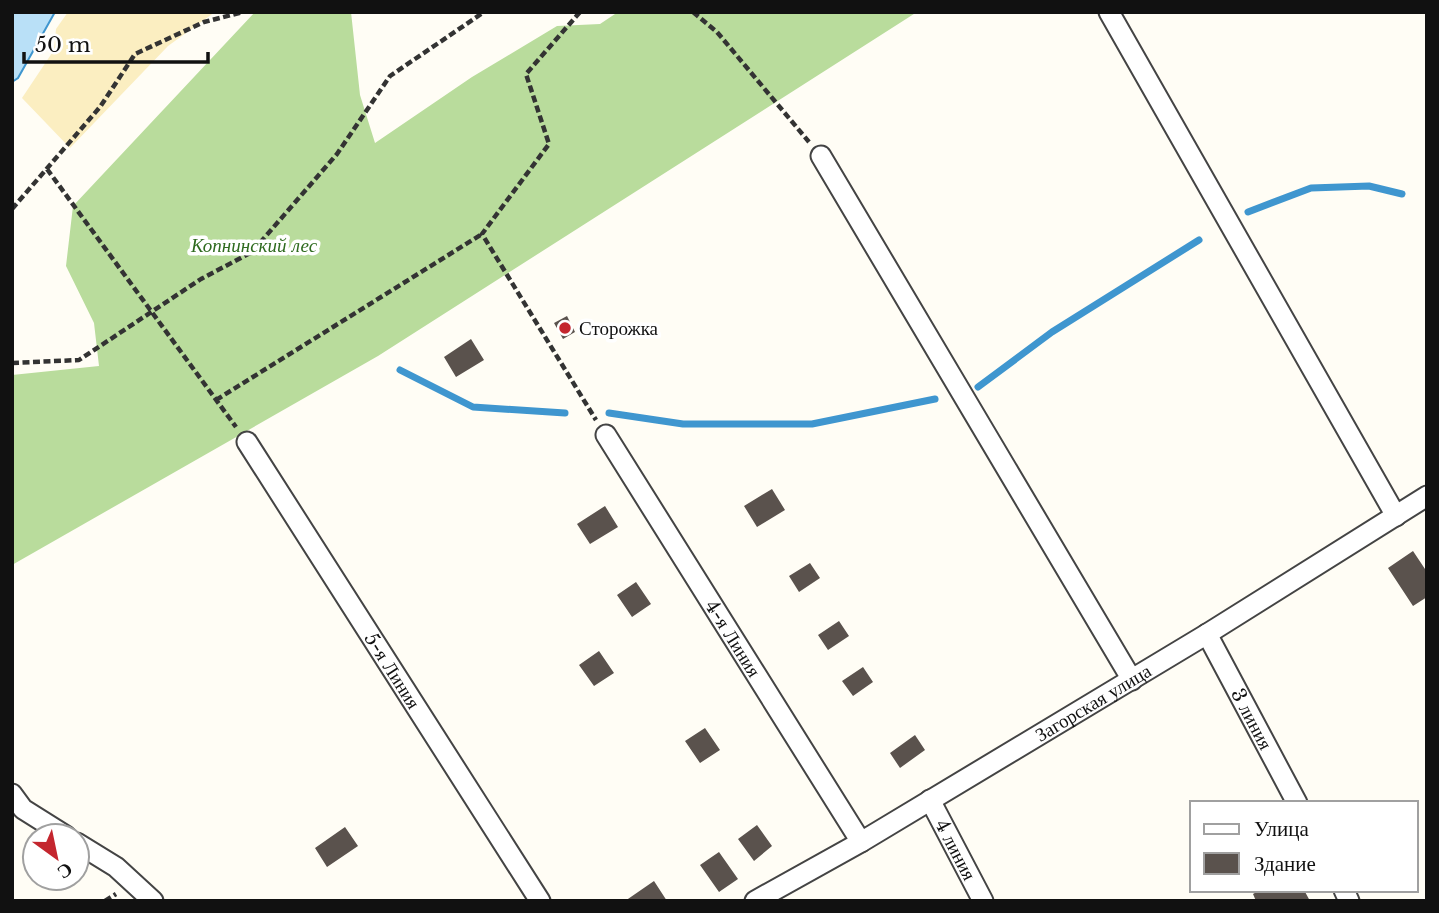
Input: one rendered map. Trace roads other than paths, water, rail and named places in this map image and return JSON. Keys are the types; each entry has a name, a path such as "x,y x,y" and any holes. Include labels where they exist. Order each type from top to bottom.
{"street":[{"path":"1109,12 1396,516"},
{"path":"821,156 1132,680"},
{"name":"4-я Линия","path":"606,435 861,842"},
{"name":"5-я Линия","path":"247,442 540,901"},
{"name":"Загорская улица","path":"755,901 861,842 1132,680 1427,496"},
{"name":"3 линия","path":"1207,634 1296,801"},
{"path":"12,794 23,809 44,822"},
{"name":"4 линия","path":"930,800 983,901"},
{"path":"91,852 116,867 153,901"}],"water":[{"path":"12,12 55,12 18,78 12,82"}],"waterway":[{"path":"1248,212 1311,188 1369,186 1402,194"},
{"path":"978,387 1052,332 1199,240"},
{"path":"400,370 473,407 565,413"},
{"path":"609,413 683,424 812,424 935,399"}],"place":[{"name":"Сторожка","path":"565,328"}],"park label":[{"name":"Копнинский лес","path":"254,245"}]}
